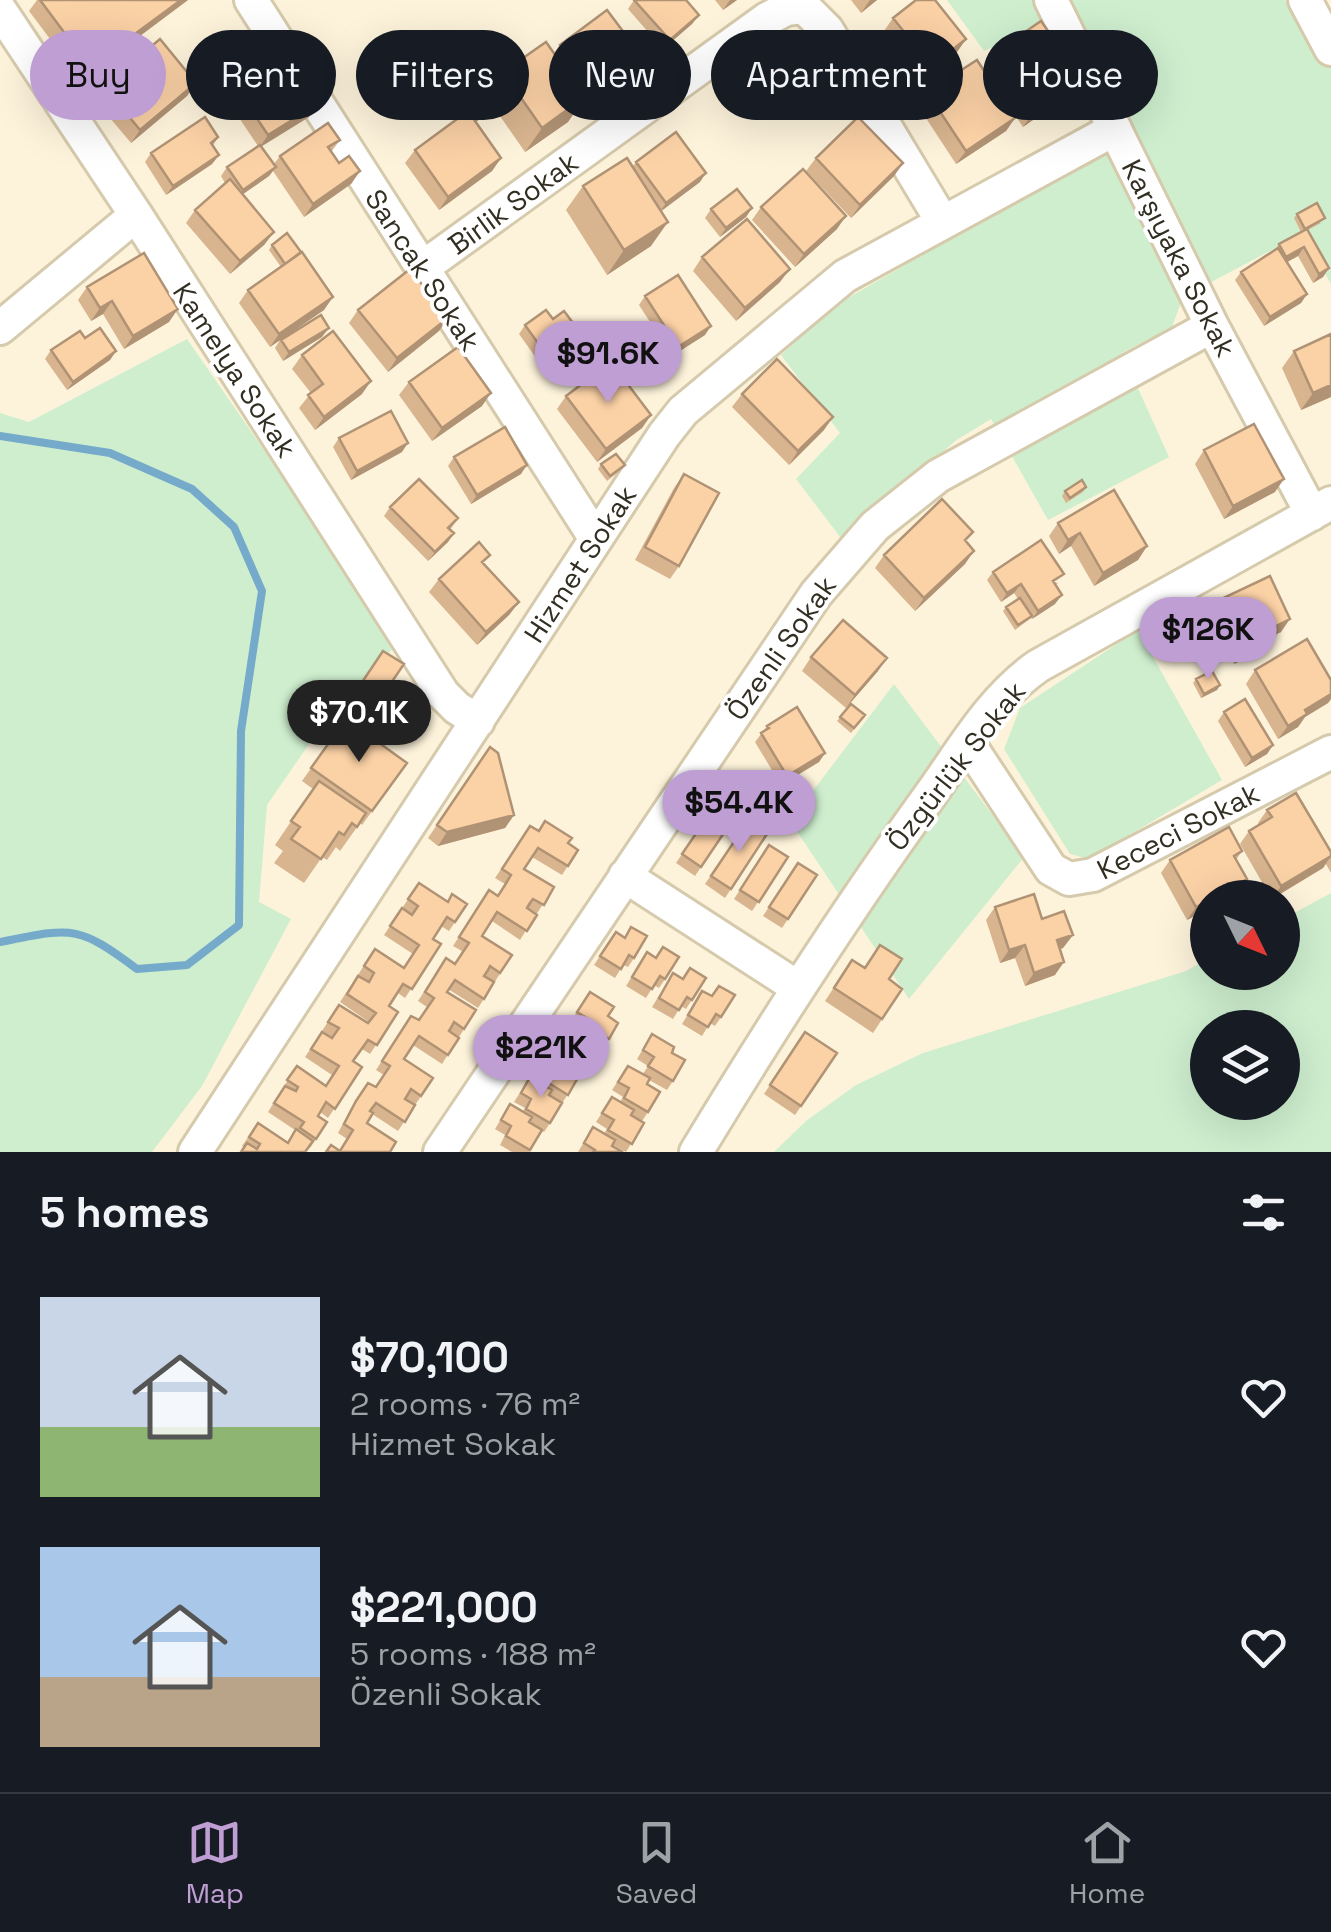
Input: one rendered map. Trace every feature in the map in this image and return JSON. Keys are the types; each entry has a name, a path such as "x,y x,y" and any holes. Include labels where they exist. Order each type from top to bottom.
{"street":[{"name":"Sancak Sokak","path":"251,0 596,539"},
{"name":"Karşıyaka Sokak","path":"1051,0 1212,326 1321,509"},
{"path":"1305,0 1331,48"},
{"name":"Birlik Sokak","path":"422,268 767,19 800,4"},
{"path":"800,4 817,16 827,30 942,221"},
{"name":"Kamelya Sokak","path":"0,10 443,694 478,720"},
{"name":"Hizmet Sokak","path":"195,1152 664,436 694,399 845,276 1114,129"},
{"path":"0,328 136,215"},
{"name":"Özenli Sokak","path":"440,1152 816,594 875,526 917,490 966,459 1212,326"},
{"name":"Özgürlük Sokak","path":"696,1152 797,987 1006,692 1038,666 1321,509"},
{"name":"Kececi Sokak","path":"968,743 1051,869 1069,879 1094,875 1331,752"},
{"path":"625,876 797,987"}],"green space":[{"path":"947,0 1285,0 1297,23 1331,17 1331,284 1302,234 1183,297 1172,327 1122,353 1169,457 1048,520 991,419 955,441 844,542 796,479 840,433 781,355 834,306 1136,132 1130,120 1158,120 1158,30 1083,30 1073,11 1031,30 983,30 983,50"},
{"path":"187,339 398,643 318,731 267,805 259,902 291,919 202,1086 152,1152 0,1152 0,413 29,422"},
{"path":"1138,630 1222,780 1089,859 1070,854 1004,749 1020,708"},
{"path":"894,684 1024,857 909,999 790,821"},
{"path":"1331,893 1331,1152 774,1152 806,1121 856,1085 923,1053 1190,969 1190,990 1300,990 1300,910"}],"building":[{"path":"40,0 181,0 140,30 62,30"},
{"path":"634,0 686,0 699,15 682,30 661,30"},
{"path":"916,0 935,0 959,30 903,30 893,18"},
{"path":"607,10 622,30 580,30"},
{"path":"1041,21 1047,30 1028,30"},
{"path":"546,42 549,46 549,120 553,120 542,128 529,109 529,54"},
{"path":"166,46 186,71 186,91 166,108"},
{"path":"977,60 983,69 983,120 1012,120 966,151 946,120 963,120 963,69"},
{"path":"132,120 152,120 140,130"},
{"path":"200,120 207,120 218,137 211,143 219,155 173,186 151,153"},
{"path":"258,120 292,120 268,135"},
{"path":"456,120 474,120 501,158 448,197 415,150"},
{"path":"855,120 861,120 903,163 860,205 816,158"},
{"path":"328,123 340,140 328,147 339,163 349,156 360,171 313,204 280,156"},
{"path":"676,132 706,173 666,203 636,162"},
{"path":"260,145 276,167 243,190 227,167"},
{"path":"627,158 668,222 624,250 583,186"},
{"path":"803,169 846,216 804,254 761,207"},
{"path":"230,179 274,232 240,261 195,210"},
{"path":"737,189 752,208 726,228 711,209"},
{"path":"1317,203 1325,218 1305,229 1297,214"},
{"path":"747,219 790,269 745,308 702,257"},
{"path":"1307,229 1329,268 1319,274 1304,247 1286,257 1279,244"},
{"path":"287,233 301,252 285,264 272,245"},
{"path":"1278,248 1307,294 1270,317 1241,272"},
{"path":"302,252 333,297 279,334 248,290"},
{"path":"144,253 178,309 133,336 112,301 100,308 87,287"},
{"path":"410,269 448,318 397,358 358,310"},
{"path":"678,275 711,326 678,347 645,296"},
{"path":"546,310 553,319 564,311 588,343 555,367 525,325"},
{"path":"321,315 329,328 289,352 281,340"},
{"path":"100,328 116,351 73,382 51,350 80,331 85,338"},
{"path":"333,331 371,381 324,417 308,395 323,384 302,355"},
{"path":"1331,334 1331,385 1313,393 1294,351"},
{"path":"458,347 491,393 442,428 409,382"},
{"path":"777,359 833,417 798,451 742,394"},
{"path":"611,362 651,415 606,449 566,396"},
{"path":"391,411 408,443 357,471 339,438"},
{"path":"1254,424 1284,479 1233,506 1204,450"},
{"path":"505,427 527,465 477,495 454,457"},
{"path":"616,454 625,465 610,476 601,464"},
{"path":"684,474 719,493 679,566 645,547"},
{"path":"419,479 458,518 448,528 454,533 435,552 390,507"},
{"path":"1082,480 1086,487 1070,498 1065,491"},
{"path":"1114,490 1147,546 1103,573 1080,533 1068,540 1058,523"},
{"path":"942,499 973,532 965,540 974,551 924,598 884,555"},
{"path":"1041,540 1064,574 1053,581 1062,595 1038,611 1021,584 1007,593 993,572"},
{"path":"479,542 490,555 482,562 519,602 486,632 439,579"},
{"path":"1270,576 1290,619 1272,628 1275,635 1243,650 1219,600"},
{"path":"1020,598 1032,616 1018,625 1006,607"},
{"path":"843,620 887,658 855,695 811,657"},
{"path":"1307,639 1331,680 1331,694 1288,726 1255,670"},
{"path":"383,651 404,664 362,726 342,712"},
{"path":"1212,671 1220,685 1204,694 1196,679"},
{"path":"1245,699 1273,745 1252,758 1224,712"},
{"path":"851,704 865,715 854,728 840,717"},
{"path":"797,707 825,753 787,776 761,733"},
{"path":"346,719 407,763 372,811 311,768"},
{"path":"490,747 498,753 514,815 447,832 437,825"},
{"path":"319,781 366,813 357,827 352,823 344,835 339,832 321,859 291,839 300,827 291,821"},
{"path":"1296,793 1331,856 1291,880 1278,880 1249,831 1272,817 1267,810"},
{"path":"719,800 738,812 701,867 682,854"},
{"path":"545,821 572,838 568,843 578,850 568,866 538,848 524,869 554,887 544,905 533,899 530,903 527,908 537,915 527,931 497,912 482,936 512,955 500,973 490,966 484,976 494,982 484,999 455,980 447,992 476,1010 464,1029 454,1022 449,1031 459,1038 448,1055 419,1036 404,1059 433,1078 421,1096 411,1089 405,1099 415,1105 405,1122 376,1103 370,1111 373,1113 367,1123 396,1142 390,1152 326,1152 331,1145 340,1151 353,1130 344,1124 356,1101 368,1083 376,1087 390,1066 382,1061 411,1016 419,1020 434,998 425,992 446,958 455,964 469,943 459,937 489,890 498,896 511,875 502,869 530,826 539,831"},
{"path":"748,821 767,834 731,889 711,876"},
{"path":"1229,827 1242,851 1234,856 1247,879 1190,880 1190,896 1170,860"},
{"path":"769,845 788,857 759,902 740,890"},
{"path":"798,863 817,875 788,919 769,907"},
{"path":"419,883 448,902 452,894 467,904 455,922 447,917 433,939 441,944 412,989 403,984 389,1006 398,1012 377,1045 368,1040 353,1061 362,1067 335,1109 326,1102 318,1116 327,1122 316,1139 300,1128 304,1122 274,1103 285,1086 296,1091 298,1087 287,1080 297,1066 326,1086 339,1066 311,1049 322,1032 332,1038 339,1028 328,1022 339,1005 368,1023 376,1013 347,994 358,976 369,982 374,973 364,966 375,949 404,968 419,945 390,926 402,908 412,915 418,906 408,899"},
{"path":"1034,894 1042,919 1064,911 1073,935 1057,940 1064,962 1034,973 1025,945 1009,950 995,907"},
{"path":"631,927 647,936 634,958 629,955 621,969 600,956 616,932 625,938"},
{"path":"880,945 902,959 889,979 902,989 882,1019 834,988 852,960 865,968"},
{"path":"663,947 679,957 665,979 660,976 652,989 632,977 647,952 656,958"},
{"path":"690,968 706,978 692,1000 687,997 679,1010 659,998 673,973 683,979"},
{"path":"719,986 735,995 721,1017 716,1014 708,1027 688,1015 702,991 712,996"},
{"path":"590,992 614,1007 608,1016 618,1023 609,1039 587,1025 590,1020 577,1012"},
{"path":"566,1019 588,1032 585,1037 599,1045 587,1065 562,1051 568,1041 557,1035"},
{"path":"805,1032 837,1053 801,1106 770,1085"},
{"path":"652,1034 674,1047 672,1053 685,1060 673,1081 648,1066 654,1057 643,1050"},
{"path":"548,1048 570,1061 567,1066 580,1074 568,1095 544,1080 549,1071 539,1064"},
{"path":"628,1066 650,1078 647,1084 660,1092 648,1112 624,1098 629,1088 618,1082"},
{"path":"530,1077 552,1090 549,1095 562,1103 550,1123 526,1109 531,1099 521,1093"},
{"path":"612,1097 634,1110 631,1115 644,1123 632,1144 608,1130 614,1120 602,1113"},
{"path":"510,1104 532,1117 529,1122 542,1130 530,1150 506,1136 511,1126 501,1120"},
{"path":"258,1123 288,1143 296,1129 313,1141 305,1152 241,1152 247,1143 257,1149 260,1144 249,1137"},
{"path":"593,1127 615,1140 612,1146 623,1152 593,1152 584,1143"}],"waterway":[{"path":"0,436 110,453 192,489 234,527 262,591 241,731 239,925 187,965 137,969 100,944 73,933 0,942"}]}
